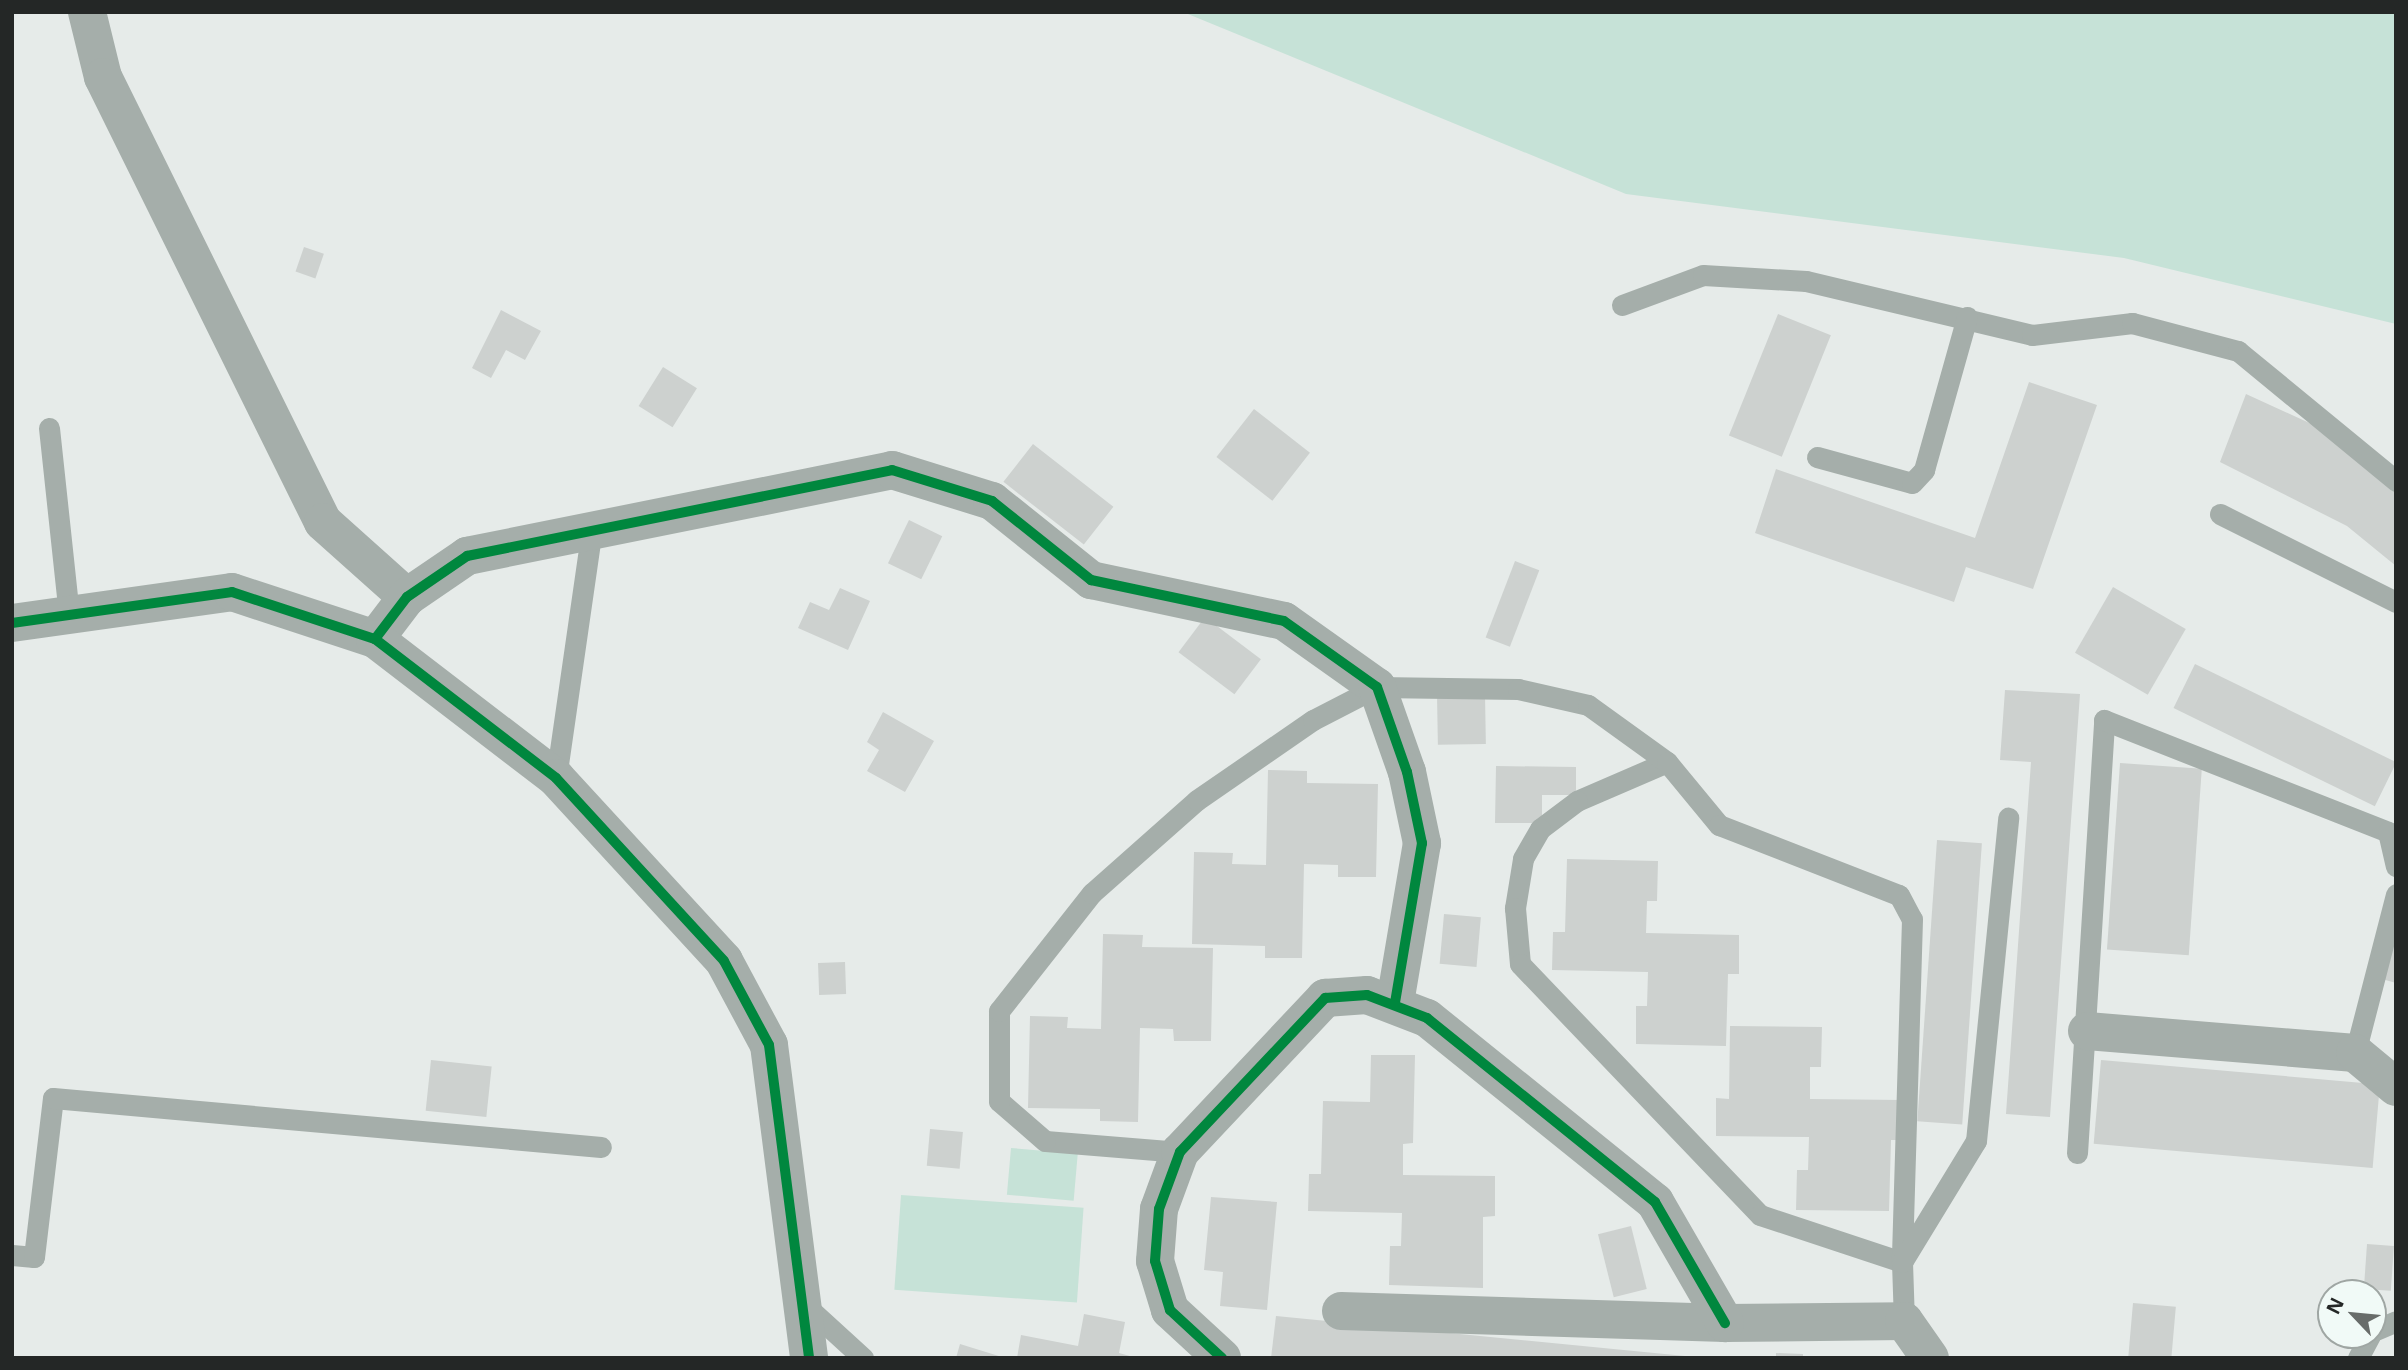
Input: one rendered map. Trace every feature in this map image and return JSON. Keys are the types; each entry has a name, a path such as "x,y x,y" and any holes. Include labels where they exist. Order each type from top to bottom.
{"street":[{"path":"87,12 103,77 323,522 407,597"},
{"path":"375,639 407,597 467,555 592,534 892,470 992,501 1091,580 1284,621 1377,687 1422,844 1395,1003"},
{"path":"12,623 232,592 375,639 556,778 724,961 769,1045 809,1358"},
{"path":"1222,1358 1170,1310 1155,1261 1159,1209 1180,1152 1325,998 1367,995 1395,1003 1427,1018 1655,1202 1726,1323"},
{"path":"2087,1031 2355,1053 2396,1087"},
{"path":"1341,1311 1726,1323 1904,1321 1930,1358"}],"lane":[{"path":"1622,305 1703,275 1806,281 1967,317 2032,335 2132,323 2238,351 2396,481"},
{"path":"1817,457 1912,483 1924,470 1967,317"},
{"path":"49,428 69,615"},
{"path":"2220,514 2396,602"},
{"path":"556,778 592,534"},
{"path":"1180,1152 1045,1141 999,1101 999,1011 1092,892 1197,800 1313,720 1377,687 1518,689 1588,705 1667,762 1720,825 1880,884 1899,895 1912,919 1902,1262 1904,1321"},
{"path":"2077,1153 2087,1031 2104,720 2388,832 2396,866"},
{"path":"1667,762 1577,801 1540,829 1523,859 1515,908 1520,964 1759,1215 1902,1262"},
{"path":"1902,1262 1976,1141 2008,818"},
{"path":"2355,1053 2396,894"},
{"path":"12,1255 34,1258 52,1098 601,1147"},
{"path":"802,1302 863,1358"}],"green space":[{"path":"1183,12 2396,12 2396,324 2124,258 1626,194"},
{"path":"1011,1148 1078,1154 1074,1201 1007,1195"},
{"path":"901,1195 1084,1208 1077,1303 894,1290"}],"building":[{"path":"304,247 324,254 315,278 296,272"},
{"path":"501,310 541,331 525,360 506,350 491,378 472,368"},
{"path":"1778,314 1831,335 1782,457 1729,435"},
{"path":"663,367 697,388 673,427 639,406"},
{"path":"2029,382 2097,405 2033,589 1966,567 1954,602 1755,533 1776,469 1975,538"},
{"path":"2246,394 2316,426 2396,493 2396,566 2347,526 2220,462"},
{"path":"1254,409 1310,453 1272,501 1216,457"},
{"path":"1033,444 1113,507 1084,545 1003,482"},
{"path":"909,520 942,536 921,579 888,563"},
{"path":"1515,561 1539,570 1510,647 1486,638"},
{"path":"2113,587 2186,629 2148,695 2075,653"},
{"path":"840,588 870,601 848,650 798,628 810,602 829,610"},
{"path":"1205,617 1261,659 1234,694 1179,652"},
{"path":"2195,664 2396,762 2375,806 2174,708"},
{"path":"2005,690 2080,694 2050,1117 2006,1114 2031,762 2000,760"},
{"path":"1485,694 1486,744 1438,745 1437,695"},
{"path":"883,712 934,741 905,792 867,771 879,750 867,742"},
{"path":"2120,763 2202,769 2189,955 2107,950"},
{"path":"1496,766 1576,767 1576,795 1542,795 1542,823 1495,823"},
{"path":"1268,770 1307,771 1307,783 1378,784 1376,877 1338,877 1338,865 1304,864 1302,958 1265,958 1265,946 1192,944 1194,852 1233,853 1232,864 1266,865"},
{"path":"1937,840 1982,843 1962,1124 1917,1121"},
{"path":"1567,859 1658,861 1657,901 1647,901 1646,933 1739,935 1739,974 1728,974 1726,1046 1636,1044 1636,1006 1647,1006 1648,972 1552,970 1553,932 1565,932"},
{"path":"1444,914 1481,917 1477,967 1440,964"},
{"path":"1103,934 1143,935 1142,947 1213,948 1211,1041 1174,1041 1173,1029 1140,1028 1138,1122 1100,1121 1100,1109 1028,1108 1030,1016 1068,1017 1067,1028 1101,1029"},
{"path":"2396,938 2396,983 2382,979"},
{"path":"845,962 846,994 819,995 818,963"},
{"path":"1730,1026 1822,1027 1821,1067 1810,1067 1810,1099 1902,1100 1902,1140 1891,1140 1889,1211 1796,1210 1797,1170 1808,1170 1809,1137 1716,1136 1716,1098 1729,1099"},
{"path":"1371,1055 1415,1055 1413,1143 1403,1144 1403,1175 1495,1176 1495,1216 1483,1217 1483,1288 1389,1285 1390,1246 1401,1246 1402,1213 1308,1211 1309,1174 1321,1174 1323,1101 1370,1102"},
{"path":"431,1060 492,1066 486,1117 426,1111"},
{"path":"2101,1060 2380,1084 2373,1168 2094,1144"},
{"path":"930,1129 963,1132 960,1169 927,1166"},
{"path":"1211,1197 1277,1202 1267,1310 1220,1306 1223,1272 1204,1270"},
{"path":"1631,1226 1647,1289 1614,1297 1598,1234"},
{"path":"2367,1244 2394,1246 2391,1291 2387,1291 2387,1279 2365,1279"},
{"path":"2133,1303 2176,1307 2171,1358 2128,1358"},
{"path":"1084,1314 1125,1322 1119,1353 1137,1358 1017,1358 1021,1335 1078,1346"},
{"path":"1276,1316 1685,1356 1685,1358 1271,1358"},
{"path":"960,1344 1002,1357 1002,1358 956,1358"},
{"path":"1776,1353 1803,1354 1803,1358 1776,1358"}],"cycle path":[{"path":"12,623 232,592 375,639 407,597 467,556 892,470 992,501 1091,580 1284,621 1377,687 1407,772 1422,843 1395,1003"},
{"path":"375,639 556,778 724,961 769,1045 809,1358"},
{"path":"1222,1358 1170,1310 1155,1261 1159,1209 1180,1152 1325,998 1367,995 1427,1018 1655,1202 1725,1323"}]}
